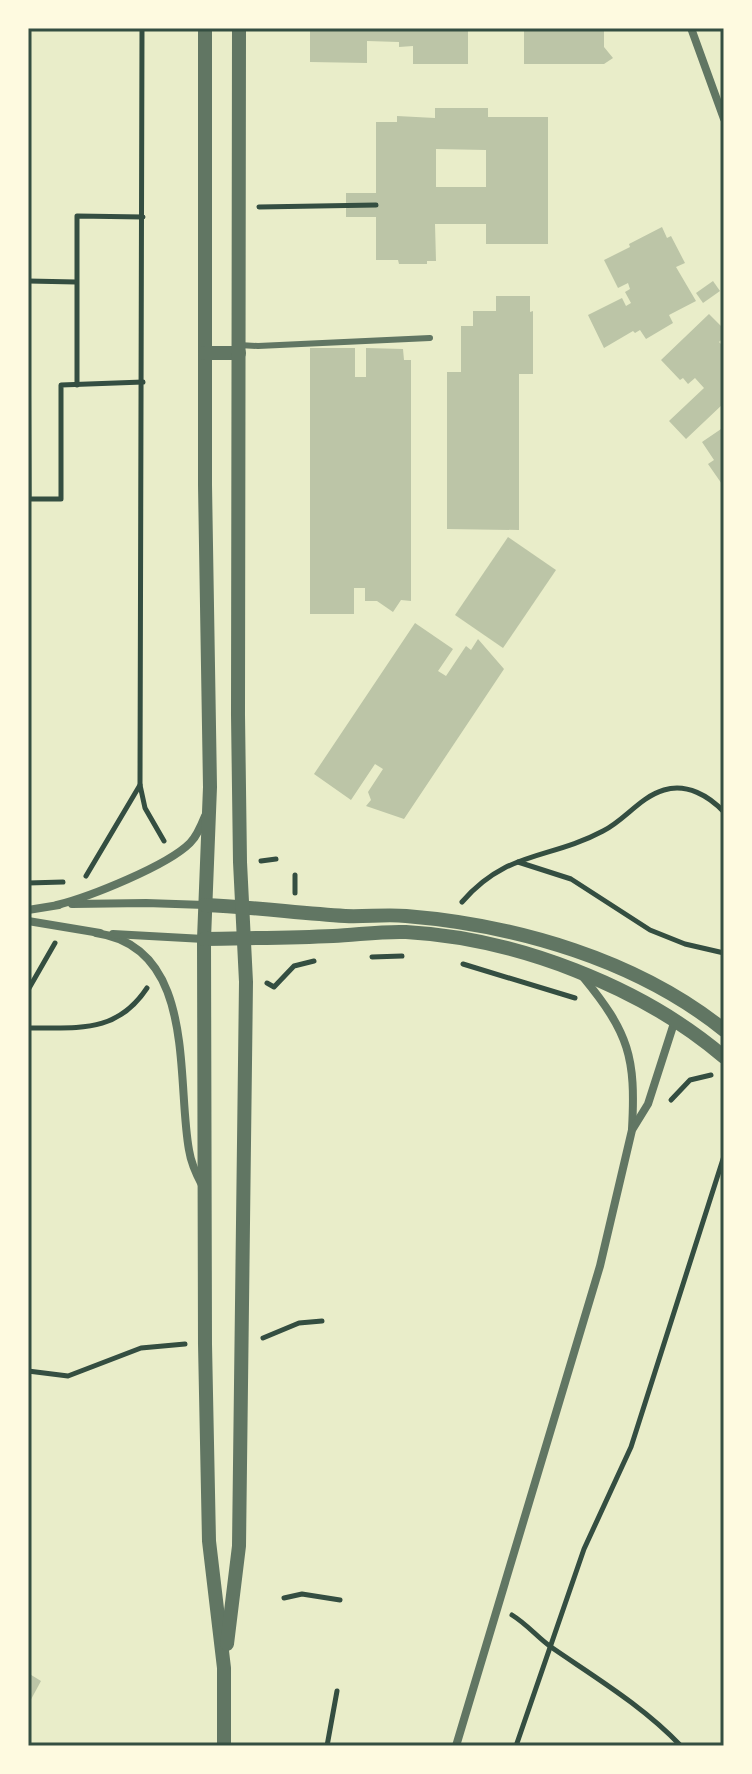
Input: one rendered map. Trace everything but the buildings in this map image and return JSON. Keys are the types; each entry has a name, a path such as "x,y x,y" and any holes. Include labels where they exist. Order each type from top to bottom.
{"street":[{"path":"205,28 210,787 204,939 205,1193 209,1541 224,1668 224,1746"},
{"path":"224,1668 239,1546 246,982 238,637 239,28"},
{"path":"691,28 724,119"},
{"path":"205,353 239,349"},
{"path":"57,905 134,875 186,847 202,825 210,787"},
{"path":"28,910 117,902 205,905 350,916 409,916 482,927 593,958 643,979 681,999 724,1030"},
{"path":"28,921 117,938 145,955 154,965 174,1013 181,1047 188,1147 205,1193"},
{"path":"96,933 204,939 423,933 499,948 579,972 639,997 675,1019 724,1057"},
{"path":"456,1746 600,1266 632,1130 633,1100 626,1040 609,1011 579,972"},
{"path":"632,1130 648,1104 681,999"}],"lane":[{"path":"239,349 430,338"}],"path":[{"path":"142,28 141,791 145,808 165,844"},
{"path":"258,207 376,205"},
{"path":"77,385 77,216 143,217"},
{"path":"76,282 28,284 29,499 61,499 61,385 143,382"},
{"path":"459,906 480,882 515,861 587,840 608,829 646,798 665,789 684,788 711,798 724,812"},
{"path":"515,861 571,879 650,930 685,944 724,953"},
{"path":"28,883 69,882"},
{"path":"363,958 406,956"},
{"path":"274,987 294,966 324,959"},
{"path":"453,962 554,990 584,1005"},
{"path":"28,1028 66,1030 97,1026 131,1007 151,985"},
{"path":"648,1104 667,1110 676,1092 690,1080 719,1076"},
{"path":"516,1746 584,1549 631,1447 724,1156"},
{"path":"268,1337 299,1323 322,1321"},
{"path":"28,1371 68,1376 141,1348"},
{"path":"284,1598 302,1594 340,1600"},
{"path":"497,1606 529,1625 551,1647 581,1665 658,1722 681,1746"},
{"path":"327,1746 337,1691"}]}
